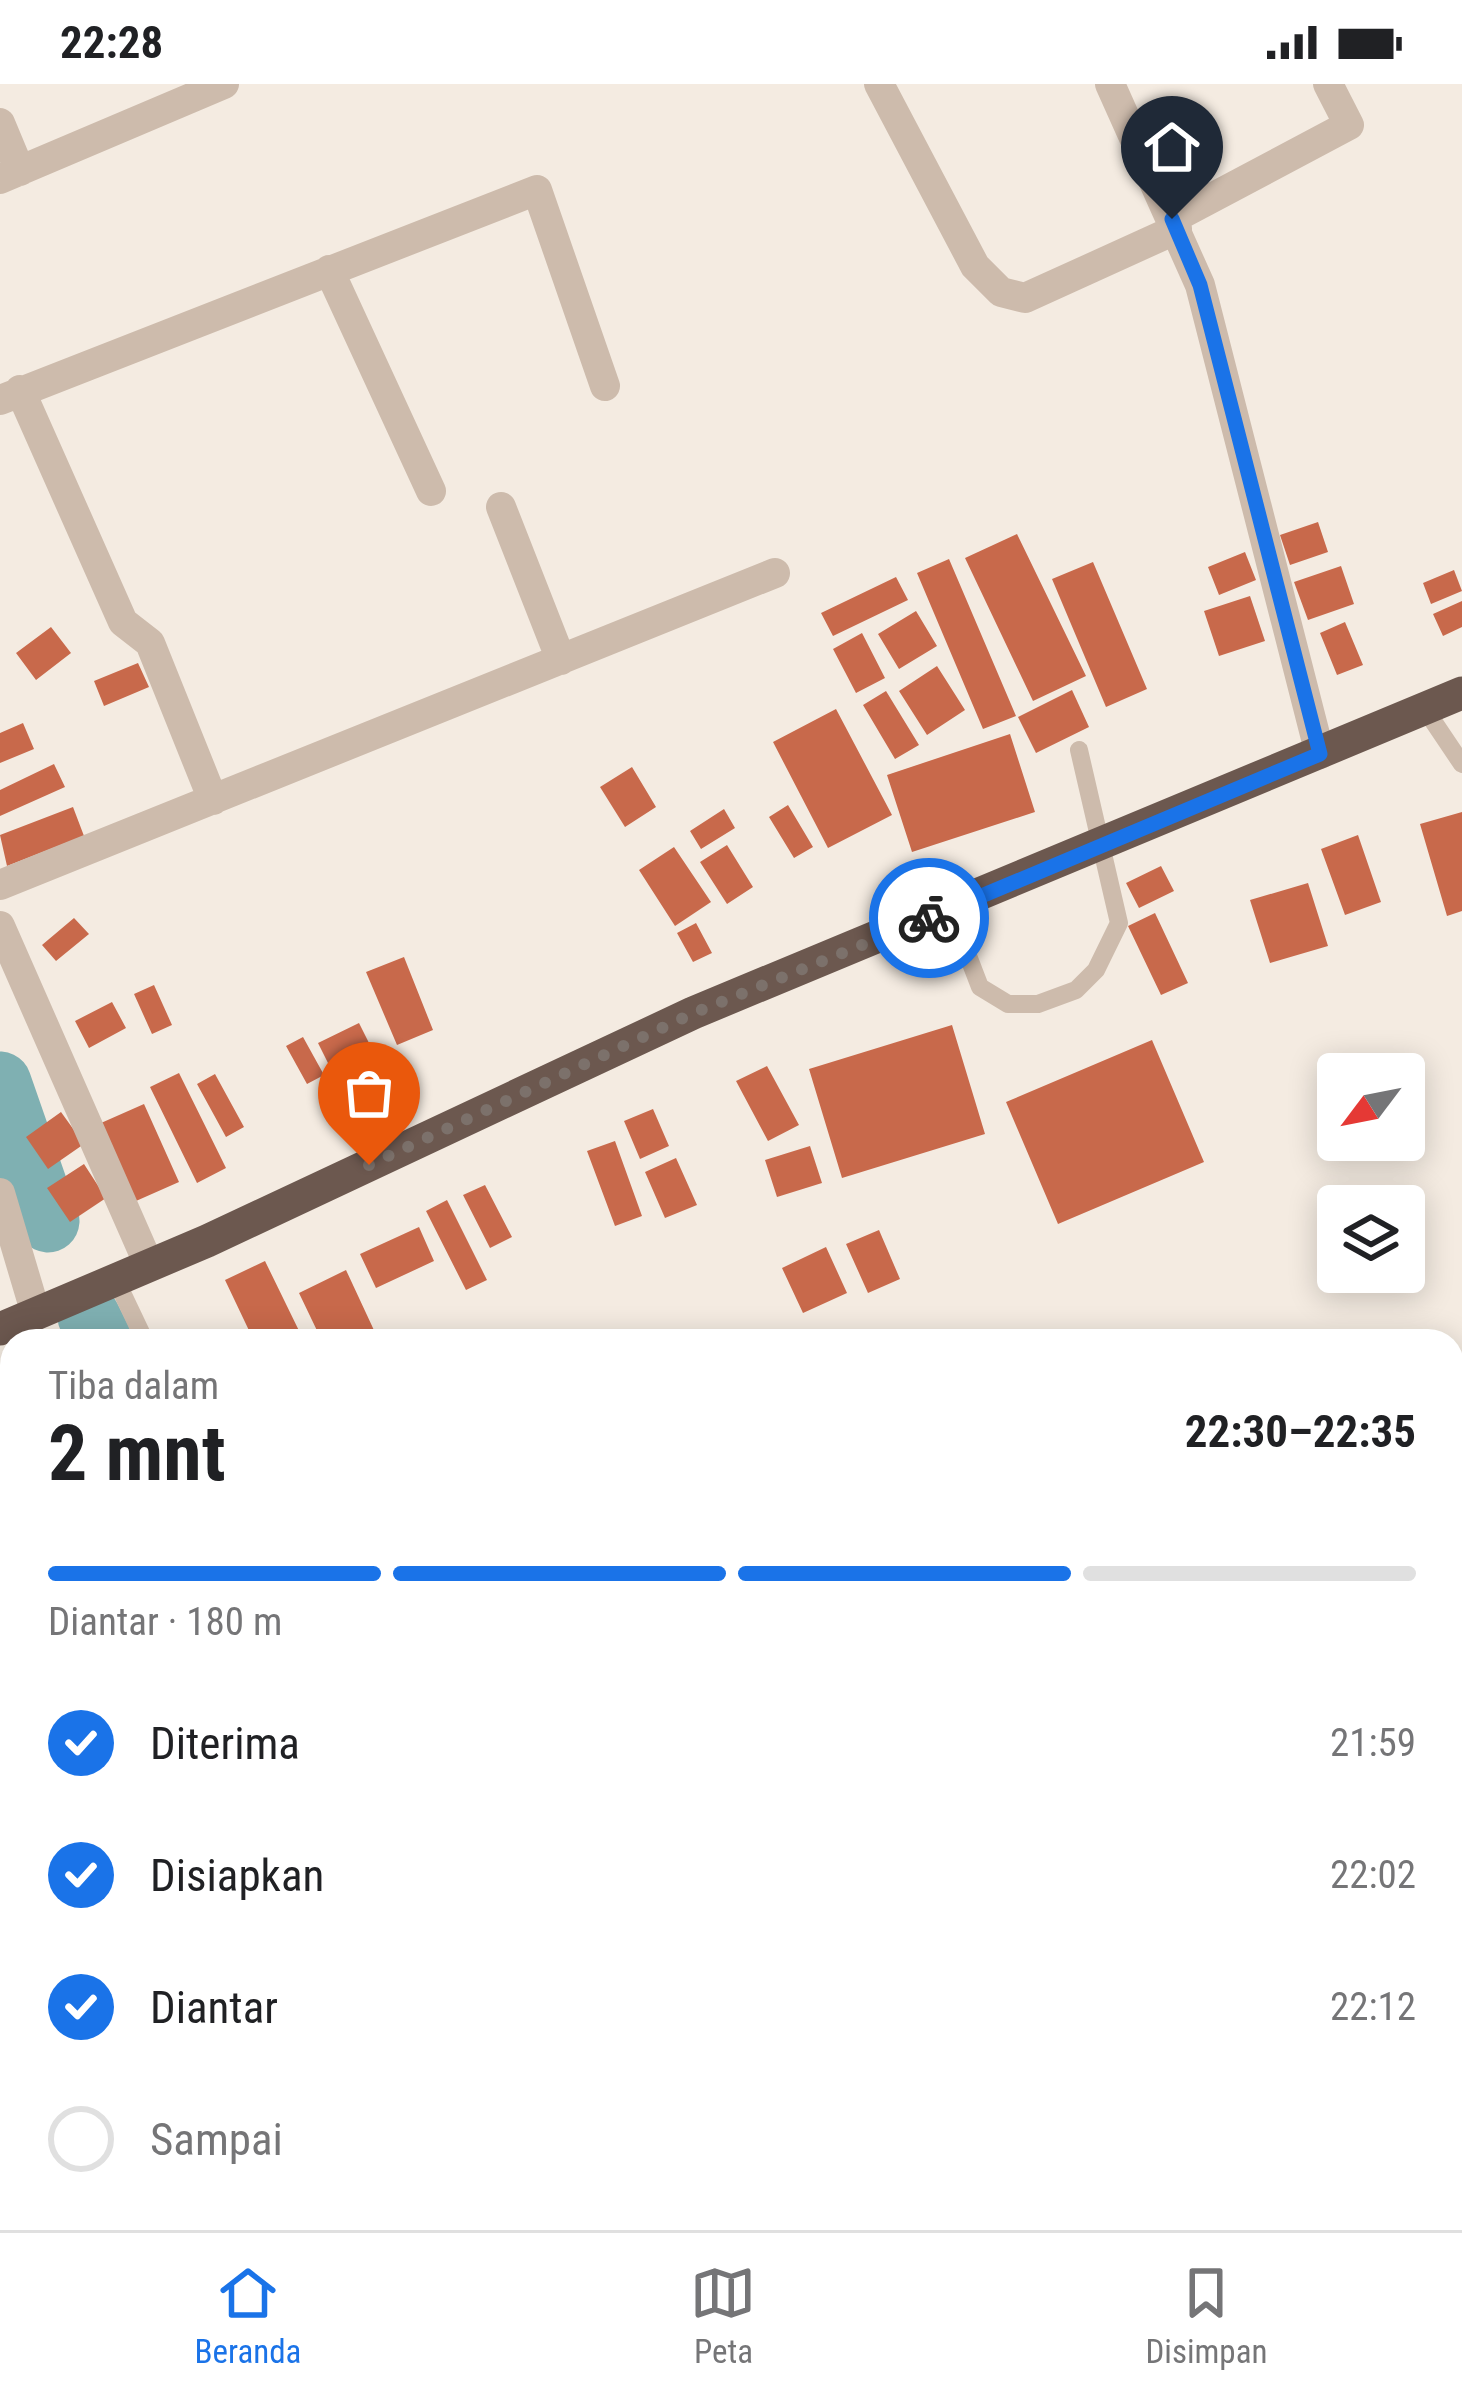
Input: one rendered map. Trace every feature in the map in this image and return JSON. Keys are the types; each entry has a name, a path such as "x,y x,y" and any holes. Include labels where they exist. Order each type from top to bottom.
{"highway":[{"path":"0,1329 694,1013 1100,848 1462,693"}],"street":[{"path":"0,123 10,175 224,84"},
{"path":"878,84 975,266 1001,292 1025,298 1174,224 1348,125 1328,84"},
{"path":"1110,84 1200,285 1320,754"},
{"path":"213,800 150,643 123,622 10,395 537,190 605,386"},
{"path":"329,270 431,491"},
{"path":"501,507 561,660"},
{"path":"0,885 775,573"},
{"path":"0,926 149,1265"},
{"path":"0,1193 46,1309"}],"lane":[{"path":"1425,710 1462,764"},
{"path":"950,909 980,987 1008,1004 1038,1004 1076,990 1108,952 1119,923 1079,750"},
{"path":"110,1282 138,1329"}],"building":[{"path":"1318,522 1328,552 1290,565 1280,535"},
{"path":"1017,534 1086,676 1033,701 965,558"},
{"path":"1245,552 1256,580 1219,595 1208,567"},
{"path":"949,559 1016,716 983,729 917,573"},
{"path":"1093,562 1147,689 1106,707 1052,579"},
{"path":"1341,566 1354,604 1308,620 1294,582"},
{"path":"1454,570 1462,591 1431,604 1423,583"},
{"path":"896,577 908,600 833,636 821,613"},
{"path":"1250,596 1265,641 1219,656 1204,611"},
{"path":"1462,601 1462,627 1443,636 1433,614"},
{"path":"916,611 937,646 899,669 878,634"},
{"path":"1345,622 1363,665 1337,675 1320,633"},
{"path":"51,627 71,653 36,680 16,653"},
{"path":"862,633 885,678 856,693 833,649"},
{"path":"138,663 149,687 104,706 94,681"},
{"path":"937,666 965,710 927,735 899,691"},
{"path":"1072,690 1089,727 1036,753 1018,717"},
{"path":"886,691 919,745 895,759 863,705"},
{"path":"836,709 892,815 828,848 773,742"},
{"path":"23,723 34,749 0,763 0,733"},
{"path":"1010,734 1035,812 912,852 887,775"},
{"path":"54,764 65,787 0,816 0,790"},
{"path":"632,767 656,807 625,827 600,787"},
{"path":"788,805 813,847 794,858 769,817"},
{"path":"73,807 84,836 7,866 0,835"},
{"path":"724,809 735,828 701,849 690,831"},
{"path":"1462,812 1462,911 1447,916 1420,824"},
{"path":"1358,835 1381,902 1345,915 1321,849"},
{"path":"727,845 753,887 727,904 700,862"},
{"path":"674,847 711,902 675,926 639,870"},
{"path":"1161,866 1174,891 1139,908 1126,883"},
{"path":"1308,883 1328,946 1270,963 1250,900"},
{"path":"1155,913 1188,983 1161,995 1128,926"},
{"path":"74,918 89,934 56,961 42,945"},
{"path":"696,923 712,953 693,962 677,933"},
{"path":"404,957 433,1030 397,1045 366,972"},
{"path":"154,985 172,1025 152,1034 134,994"},
{"path":"112,1002 126,1028 89,1048 75,1021"},
{"path":"359,1023 379,1063 338,1083 318,1043"},
{"path":"952,1025 985,1134 842,1178 809,1069"},
{"path":"303,1037 324,1075 307,1084 286,1046"},
{"path":"1152,1040 1204,1162 1058,1224 1006,1102"},
{"path":"767,1066 799,1125 768,1141 736,1081"},
{"path":"179,1073 226,1168 197,1183 150,1087"},
{"path":"215,1074 244,1127 226,1137 197,1084"},
{"path":"144,1104 179,1182 136,1201 101,1123"},
{"path":"653,1109 669,1146 640,1159 624,1121"},
{"path":"61,1112 84,1144 48,1169 26,1137"},
{"path":"615,1141 642,1216 615,1226 587,1151"},
{"path":"810,1146 822,1183 777,1197 765,1160"},
{"path":"676,1158 697,1205 665,1218 645,1172"},
{"path":"84,1164 106,1198 70,1222 47,1188"},
{"path":"485,1185 512,1237 490,1248 463,1195"},
{"path":"447,1200 487,1280 466,1290 426,1211"},
{"path":"419,1227 434,1261 376,1288 360,1254"},
{"path":"879,1230 900,1279 868,1293 846,1244"},
{"path":"826,1247 847,1293 803,1313 782,1268"},
{"path":"265,1261 298,1329 248,1329 225,1280"},
{"path":"346,1270 373,1329 316,1329 299,1293"}],"waterway":[{"path":"0,1083 48,1221"},
{"path":"89,1317 95,1329"}],"way so far":[{"path":"369,1165 694,1013 929,918"}],"route":[{"path":"929,918 1320,754 1200,285 1172,219"}]}
